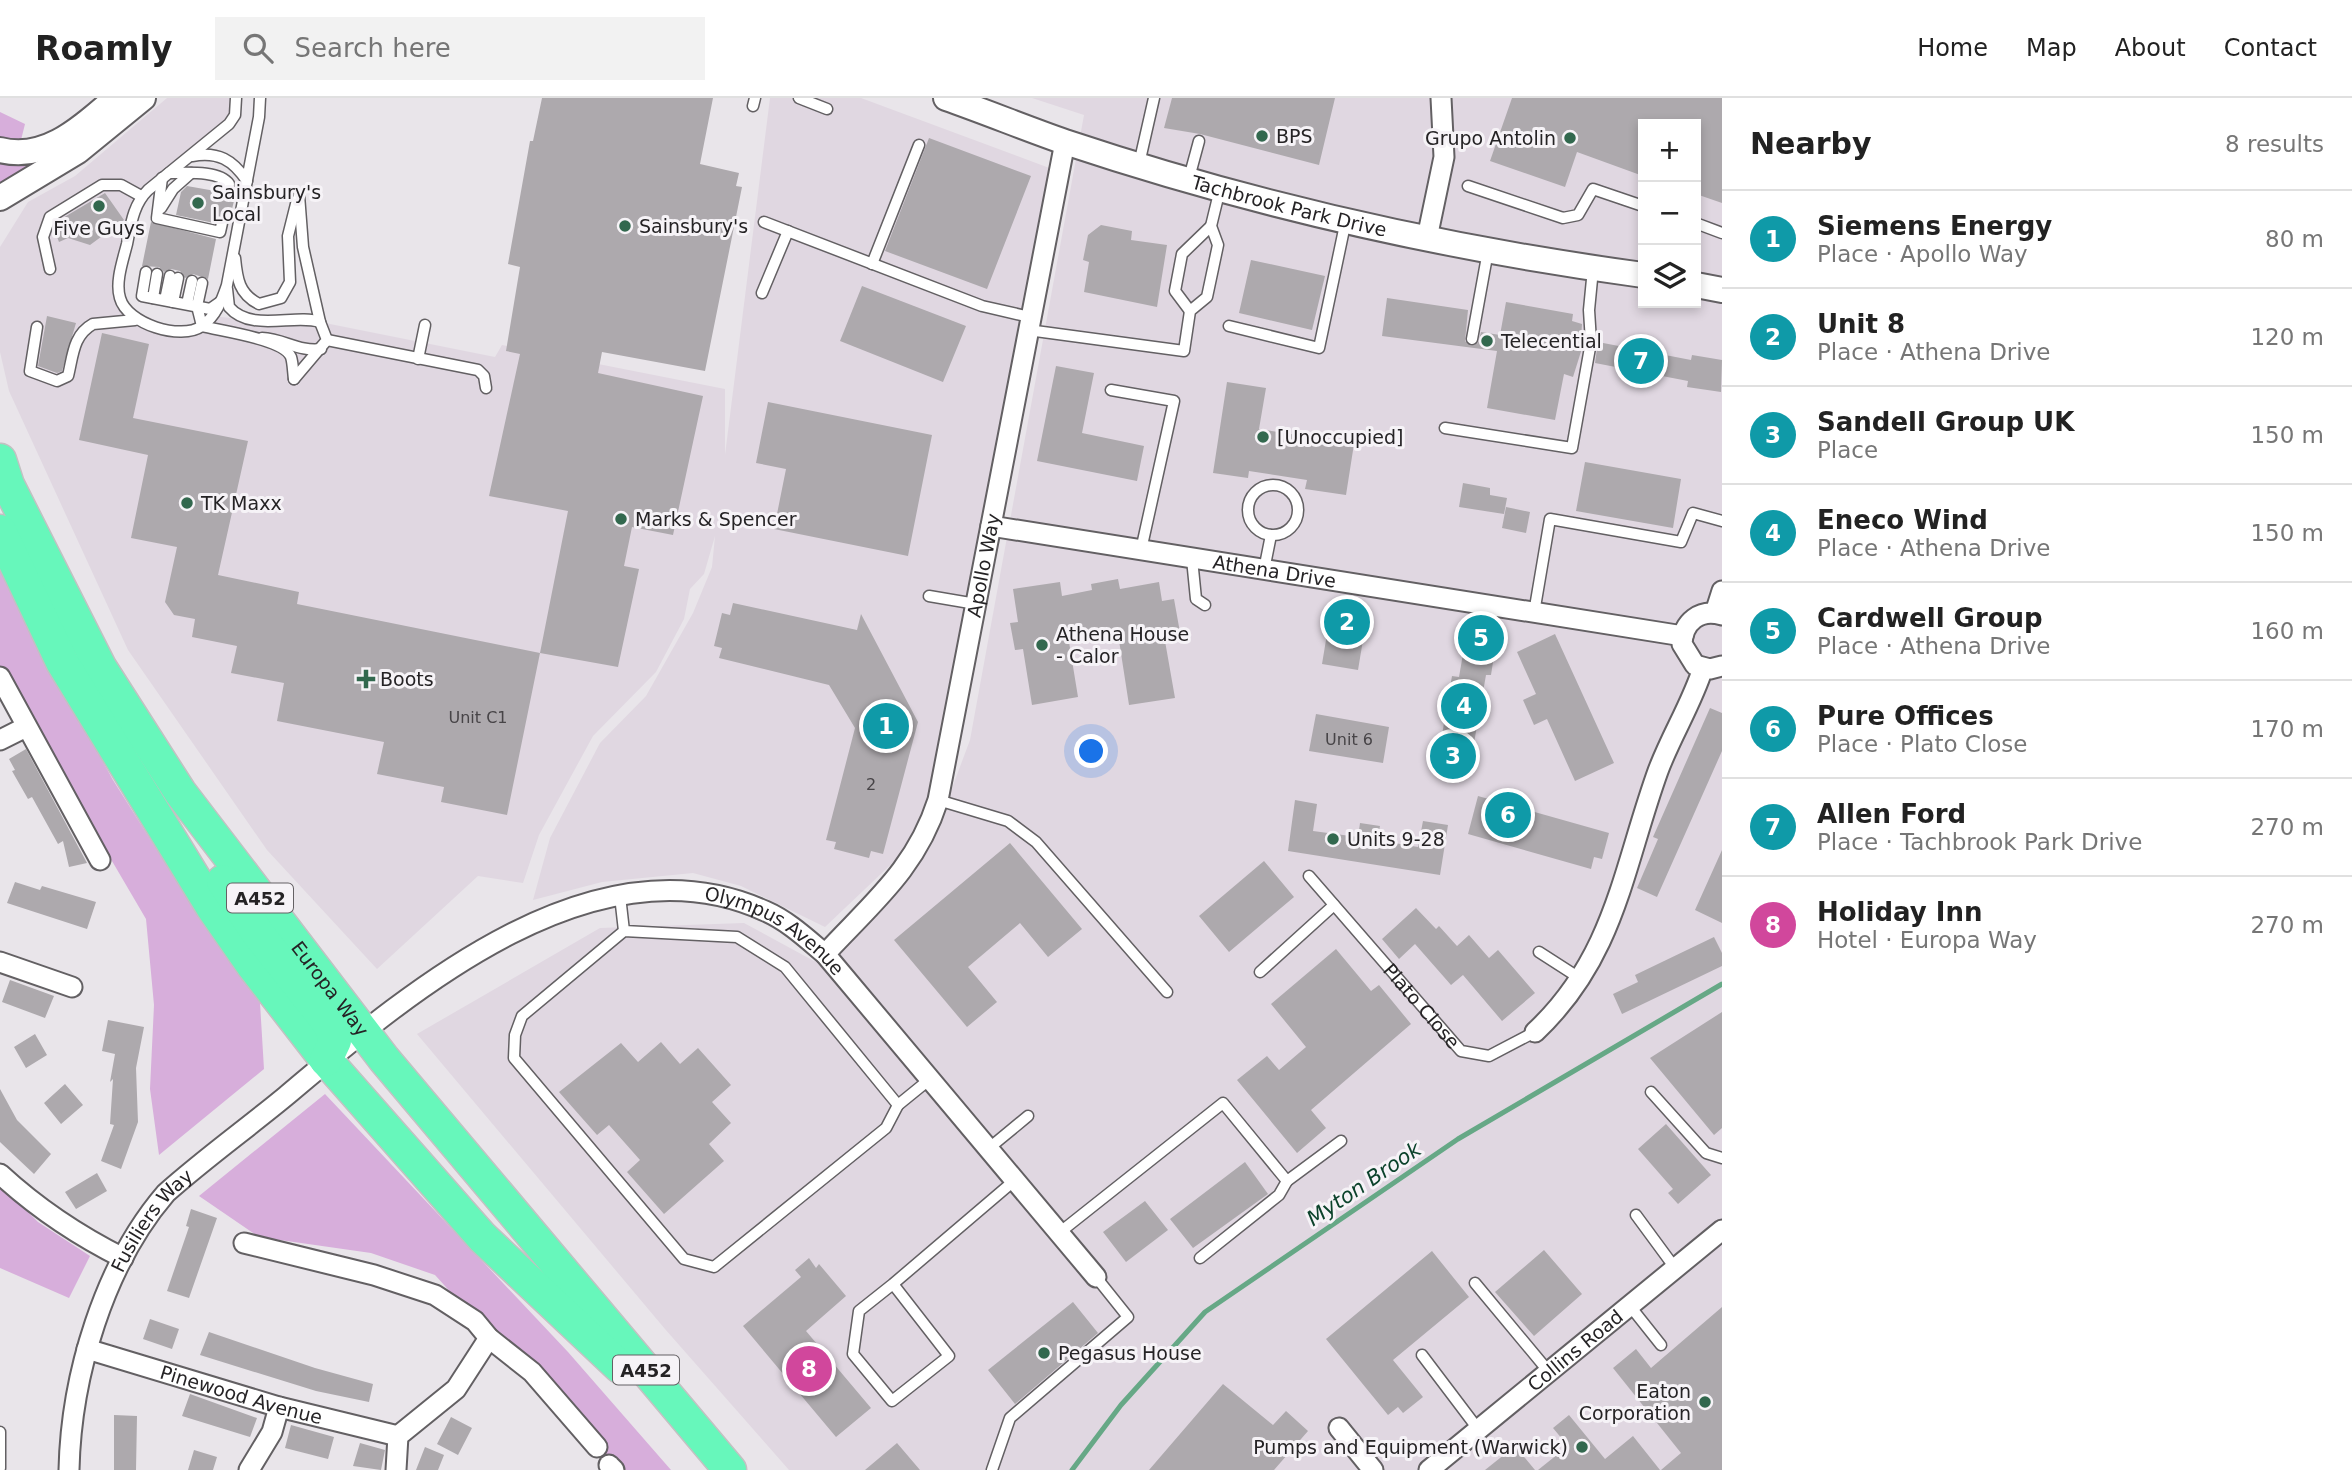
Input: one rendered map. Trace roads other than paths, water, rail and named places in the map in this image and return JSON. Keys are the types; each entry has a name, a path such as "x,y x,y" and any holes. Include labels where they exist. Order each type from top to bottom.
{"highway":[{"name":"Europa Way","path":"0,460 8,485 100,667 346,1044 482,1237 575,1323 722,1470"},
{"name":"Europa Way","path":"0,531 62,662 212,907 346,1044 398,1077 730,1470"},
{"path":"180,792 198,839 233,897 330,1025 335,1041 346,1044 359,1053 369,1079 523,1257 575,1323"}],"street":[{"path":"0,150 18,153 50,146 77,131 116,98"},
{"path":"0,198 78,151 143,98"},
{"name":"Tachbrook Park Drive","path":"946,98 1065,142 1189,178 1218,196 1346,219 1489,250 1638,274"},
{"path":"1427,238 1444,157 1441,98"},
{"name":"Apollo Way","path":"825,954 905,869 925,838 938,800 1065,142"},
{"path":"1701,286 1722,290"},
{"name":"Athena Drive","path":"991,526 1683,636"},
{"path":"1712,667 1685,652 1683,636 1686,628 1698,615 1718,614 1722,591"},
{"name":"Plato Close","path":"1535,1032 1581,979 1611,920 1659,768 1712,667"},
{"path":"0,677 100,860"},
{"path":"0,740 26,727"},
{"name":"Olympus Avenue","path":"346,1044 435,977 493,942 550,917 620,897 682,890 739,901 783,921 825,954 1096,1277"},
{"path":"0,962 72,987"},
{"name":"Fusiliers Way","path":"69,1470 72,1409 87,1349 123,1258 148,1214 166,1193 346,1044"},
{"path":"0,1174 55,1219 82,1237 123,1258"},
{"name":"Collins Road","path":"1429,1470 1722,1230"},
{"path":"244,1243 374,1275 435,1295 475,1321 489,1338 532,1372 597,1447"},
{"path":"396,1470 398,1436 456,1389 489,1338"},
{"name":"Pinewood Avenue","path":"87,1349 279,1407 398,1436"},
{"path":"249,1470 272,1432 279,1407"},
{"path":"1339,1428 1365,1467"}],"lane":[{"path":"135,320 124,309 118,292 133,217 141,197 229,124 235,115 236,98"},
{"path":"37,327 30,371 57,381 68,376 75,344 87,327 93,324 135,320 187,332 202,326 220,302 227,285 260,98"},
{"path":"799,98 827,109"},
{"path":"1139,164 1154,98"},
{"path":"1189,178 1199,141"},
{"path":"872,264 919,145"},
{"path":"188,157 217,154 233,164 247,181"},
{"path":"165,176 191,173 225,180 229,184 228,194"},
{"path":"162,219 173,189 191,173"},
{"path":"162,219 165,176"},
{"path":"50,269 43,237 50,216 102,185 121,185 141,197"},
{"path":"1468,186 1563,218 1578,215 1593,189 1638,204"},
{"path":"233,247 239,286 246,296 259,304 281,298 290,282 288,236 299,195 303,247 324,345"},
{"path":"1190,312 1175,291 1182,254 1211,226 1218,196"},
{"path":"162,219 185,226 210,229"},
{"path":"1229,326 1320,348 1346,219"},
{"path":"764,222 1029,324 1184,351 1190,312 1207,297 1218,245 1211,226"},
{"path":"1701,227 1722,233"},
{"path":"762,293 788,231"},
{"path":"1472,339 1489,250"},
{"path":"1445,428 1572,448 1591,342 1589,310 1593,268"},
{"path":"152,273 153,298 210,309 220,302"},
{"path":"169,301 174,277"},
{"path":"197,282 192,305 202,326"},
{"path":"227,285 229,307 243,316 273,322 320,322"},
{"path":"418,359 425,325"},
{"path":"202,326 255,338 284,340 303,350 324,345 478,370 484,376 486,388"},
{"path":"255,338 288,352 294,379 324,345"},
{"path":"1111,390 1174,401 1141,550"},
{"path":"1273,485 1288,490 1298,512 1291,528 1270,535 1253,525 1248,510 1253,496 1265,486 1273,485"},
{"path":"1534,614 1550,519 1681,542 1693,513 1722,521"},
{"path":"1264,570 1270,535"},
{"path":"1192,559 1196,599 1205,605"},
{"path":"929,596 976,604"},
{"path":"938,800 1008,821 1036,842 1167,992"},
{"name":"Plato Close","path":"1309,876 1461,1051 1489,1056 1535,1032"},
{"path":"620,897 624,931"},
{"path":"1260,972 1334,905"},
{"path":"898,1105 785,967 737,937 624,931 522,1016 515,1035 514,1058 684,1259 714,1267 886,1128 898,1105 930,1079"},
{"path":"1539,952 1581,979"},
{"path":"1651,1091 1706,1153 1722,1158"},
{"path":"1059,1233 1223,1103 1287,1181"},
{"path":"988,1149 1028,1116"},
{"path":"1200,1258 1279,1195 1287,1181 1341,1142"},
{"path":"893,1284 948,1356 892,1401 853,1354 859,1311 1015,1180"},
{"path":"1636,1215 1675,1268"},
{"path":"992,1470 1010,1418 1128,1317 1096,1277"},
{"path":"1475,1283 1549,1373"},
{"path":"1630,1306 1661,1345"},
{"path":"1422,1355 1478,1430"},
{"path":"0,1432 0,1468"}],"waterway":[{"name":"Myton Brook","path":"1072,1470 1121,1405 1205,1312 1458,1139 1722,984"}],"place":[{"name":"BPS","path":"1262,136"},
{"name":"Grupo Antolin","path":"1570,138"},
{"name":"Sainsbury's Local","path":"198,203"},
{"name":"Five Guys","path":"99,206"},
{"name":"Sainsbury's","path":"625,226"},
{"name":"Telecential","path":"1487,341"},
{"name":"Allen Ford","path":"1641,361"},
{"name":"[Unoccupied]","path":"1263,437"},
{"name":"TK Maxx","path":"187,503"},
{"name":"Marks & Spencer","path":"621,519"},
{"name":"Unit 8","path":"1347,622"},
{"name":"Cardwell Group","path":"1481,638"},
{"name":"Athena House - Calor","path":"1042,645"},
{"name":"Boots","path":"366,679"},
{"name":"Eneco Wind","path":"1464,706"},
{"name":"Siemens Energy","path":"886,726"},
{"name":"Sandell Group UK","path":"1453,756"},
{"name":"Pure Offices","path":"1508,815"},
{"name":"Units 9-28","path":"1333,839"},
{"name":"Pegasus House","path":"1044,1353"},
{"name":"Holiday Inn","path":"809,1369"},
{"name":"Eaton Corporation","path":"1705,1402"},
{"name":"Pumps and Equipment (Warwick)","path":"1582,1447"}]}
